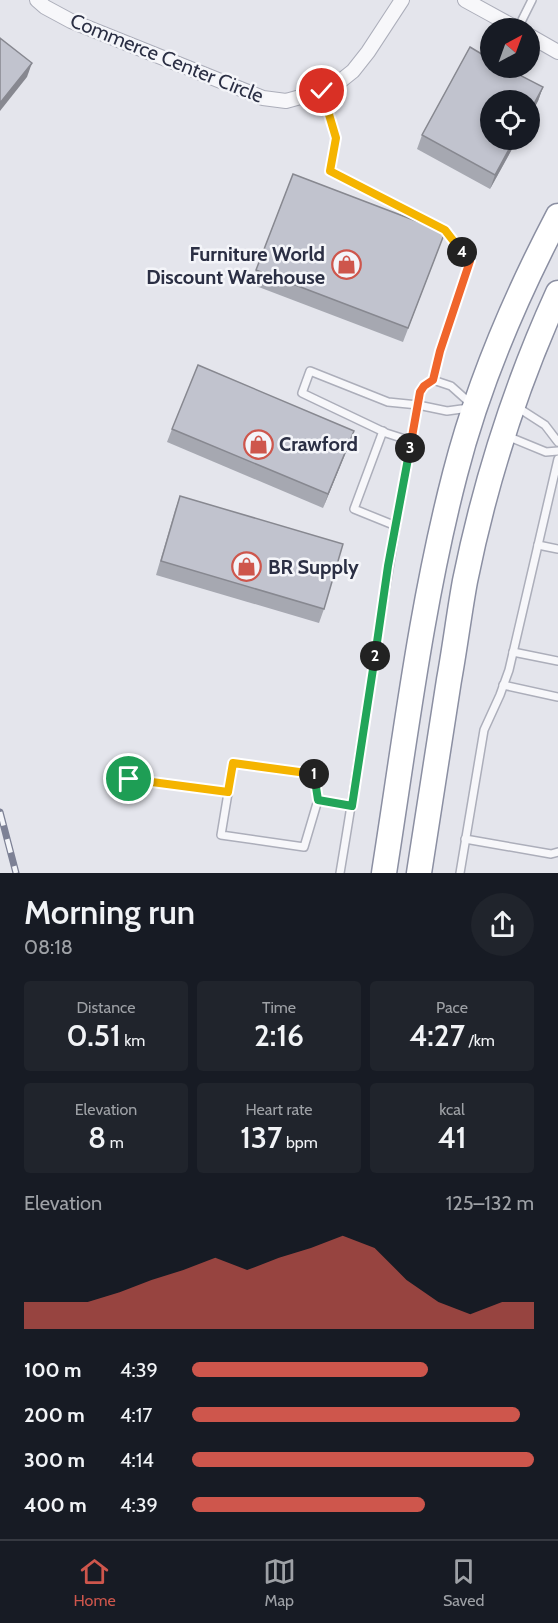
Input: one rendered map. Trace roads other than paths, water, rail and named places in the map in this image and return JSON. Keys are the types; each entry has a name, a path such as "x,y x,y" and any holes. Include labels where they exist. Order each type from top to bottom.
{"highway":[{"path":"384,873 431,576 455,473 475,407 505,326 558,216"},
{"path":"419,873 465,581 489,479 537,339 558,293"},
{"path":"505,326 504,350 494,399 499,414 507,421"},
{"path":"475,407 481,414 486,429 480,487 481,514"}],"street":[{"name":"Commerce Center Circle","path":"37,0 71,21 262,98 286,101 322,91 338,83 353,70 402,0"},
{"path":"465,0 498,18"},
{"path":"540,42 558,52"}],"lane":[{"path":"522,18 532,0"},
{"path":"322,91 336,138 330,171 445,230 470,261 440,351 433,380 420,392 340,873"},
{"path":"411,441 383,431 302,393 310,371 388,402 447,411 475,407"},
{"path":"433,380 451,386 475,407"},
{"path":"507,421 545,426 558,442"},
{"path":"507,421 546,452 558,451"},
{"path":"383,431 354,509 396,526"},
{"path":"460,873 484,730 503,685 513,652 555,484 558,459"},
{"path":"538,545 558,549"},
{"path":"513,652 558,661"},
{"path":"503,685 558,697"},
{"path":"233,763 314,774 318,800 304,847 221,835 233,763"},
{"path":"129,779 228,792"},
{"path":"318,800 352,806"},
{"path":"465,839 551,854 558,852"}],"railway":[{"path":"0,812 16,873"}],"place":[{"name":"Furniture World Discount Warehouse","path":"346,265"},
{"name":"Crawford","path":"258,444"},
{"name":"BR Supply","path":"247,567"}]}
